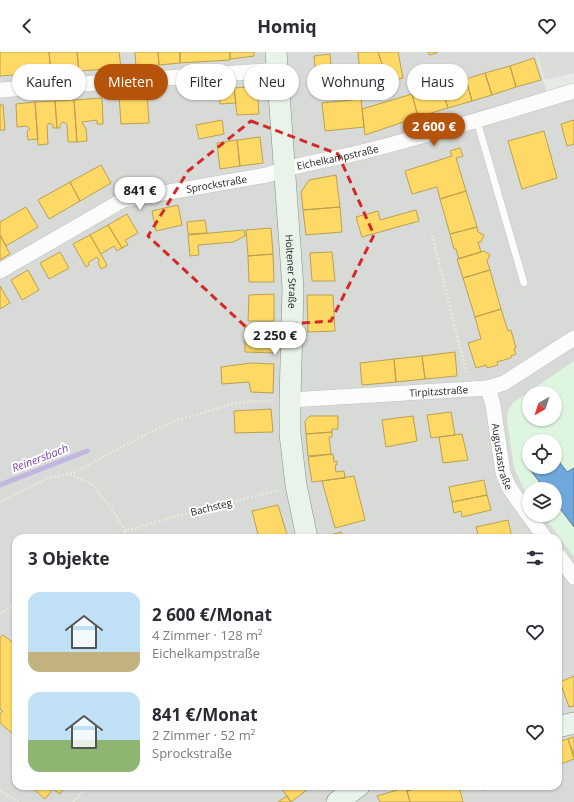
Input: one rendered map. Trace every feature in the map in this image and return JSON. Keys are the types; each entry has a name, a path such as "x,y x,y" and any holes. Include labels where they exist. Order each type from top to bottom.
{"main road":[{"name":"Holtener Straße","path":"277,61 293,288 290,434 296,485 306,534"},
{"path":"562,726 574,723"},
{"path":"340,797 352,790"}],"street":[{"path":"0,90 277,61"},
{"name":"Eichelkampstraße","path":"285,169 357,154 477,121 574,91"},
{"name":"Sprockstraße","path":"0,271 123,200 267,175 285,169"},
{"name":"Tirpitzstraße","path":"290,400 488,388 504,383 574,338"},
{"name":"Augustastraße","path":"488,388 493,405 503,473 516,499 542,534"},
{"path":"562,560 574,577"}],"lane":[{"path":"477,121 524,283"}],"path":[{"path":"432,235 471,389"},
{"path":"0,501 54,476 70,474 152,431 198,413 232,404 251,401 290,400"},
{"path":"70,474 92,484 116,515 126,534"},
{"name":"Bachsteg","path":"125,531 296,485"},
{"path":"0,614 12,606"},
{"path":"73,802 84,790"},
{"path":"0,791 18,802"}],"highlighted area":[{"path":"251,121 338,154 374,235 331,321 246,327 148,236 188,171"}],"shaded area":[{"path":"0,52 535,52 550,104 574,96 574,802 0,802"},
{"path":"536,52 574,52 574,73 545,80"},
{"path":"574,361 574,557 562,541 562,534 557,534 548,522 562,522 562,482 522,482 522,485 514,468 507,420 508,410 514,402 522,397 522,426 562,426 562,386 537,386"}],"building: Wohnen":[{"path":"0,52 49,52 50,64 12,64 12,75 0,76"},
{"path":"49,52 77,52 78,64 50,64"},
{"path":"77,52 119,52 120,64 94,64 94,70 86,70 86,64 78,64"},
{"path":"135,52 158,52 159,64 136,64"},
{"path":"158,52 180,52 180,63 159,64"},
{"path":"180,52 230,52 230,60 180,63"},
{"path":"230,52 254,52 254,56 230,59"},
{"path":"358,52 378,52 382,64 359,64"},
{"path":"378,52 398,52 403,78 399,79 399,64 382,64"},
{"path":"428,52 437,52 437,53 429,55"},
{"path":"330,54 331,64 315,64 314,56"},
{"path":"534,58 541,80 516,87 510,66"},
{"path":"510,66 516,87 492,95 485,73"},
{"path":"485,73 492,95 472,101 468,86 468,78"},
{"path":"468,86 472,101 448,108 445,100 468,100"},
{"path":"244,87 244,100 258,100 259,114 237,115 236,88"},
{"path":"407,96 407,100 414,100 418,117 365,135 362,109 392,100 399,100 399,98"},
{"path":"74,100 102,100 103,124 97,124 97,120 82,122 86,129 87,141 77,142"},
{"path":"74,100 77,142 68,142 67,124 63,122 60,125 60,128 57,128 55,101"},
{"path":"119,100 147,100 149,123 121,124"},
{"path":"220,100 236,100 236,103 220,104"},
{"path":"361,100 364,127 325,131 322,103"},
{"path":"414,100 445,100 448,108 418,117"},
{"path":"55,101 57,128 53,128 53,125 49,123 47,126 48,144 38,145 35,102"},
{"path":"35,102 38,139 28,140 27,131 30,129 27,126 17,127 16,104"},
{"path":"0,105 3,105 5,130 0,130"},
{"path":"222,120 224,134 199,139 196,125"},
{"path":"574,120 574,144 567,146 561,124"},
{"path":"544,131 557,178 522,189 508,141"},
{"path":"260,137 263,163 240,166 237,140"},
{"path":"237,140 240,166 220,169 217,143"},
{"path":"460,148 463,156 456,158 466,191 440,199 437,187 412,194 405,171 452,156 450,151"},
{"path":"101,165 111,183 80,201 70,182"},
{"path":"336,175 340,207 303,210 301,192 309,180"},
{"path":"70,182 80,201 49,219 38,200"},
{"path":"466,191 477,227 450,234 440,199"},
{"path":"178,205 182,225 156,231 152,211"},
{"path":"26,207 38,227 6,246 0,235 0,222"},
{"path":"340,207 342,232 306,235 303,210"},
{"path":"416,210 419,221 362,237 356,217 378,211 380,220"},
{"path":"127,214 138,233 125,240 128,245 122,248 108,225"},
{"path":"205,220 207,233 188,234 187,222"},
{"path":"108,225 122,248 117,251 114,246 101,254 90,235"},
{"path":"477,227 478,232 484,235 481,242 478,242 481,252 459,259 456,249 454,249 450,234"},
{"path":"271,228 273,254 248,256 246,230"},
{"path":"244,230 245,236 233,242 198,245 199,255 190,256 188,235"},
{"path":"0,235 10,254 0,260"},
{"path":"90,235 107,266 101,269 97,257 88,263 89,265 86,267 73,244"},
{"path":"484,251 490,255 487,261 490,270 463,278 457,259"},
{"path":"60,252 69,268 49,279 40,263"},
{"path":"332,252 335,281 312,281 310,253"},
{"path":"273,254 274,282 249,282 248,256"},
{"path":"28,270 39,290 22,300 11,280"},
{"path":"490,270 501,309 475,317 463,278"},
{"path":"0,286 10,303 0,309"},
{"path":"274,294 274,321 248,321 249,295"},
{"path":"307,295 333,295 335,331 308,332"},
{"path":"501,309 508,331 511,330 516,348 514,349 516,354 511,356 511,358 497,362 498,365 487,368 486,365 476,368 468,343 481,339 475,317"},
{"path":"245,326 274,326 274,353 245,352"},
{"path":"455,352 457,376 425,379 422,356"},
{"path":"422,356 425,379 396,382 394,359"},
{"path":"394,359 396,382 362,385 360,363"},
{"path":"251,363 274,364 273,393 251,392 249,382 222,384 221,367"},
{"path":"271,409 273,432 235,433 234,411"},
{"path":"451,412 455,435 431,438 427,415"},
{"path":"310,416 338,416 338,429 332,429 332,432 306,434 305,421"},
{"path":"413,416 417,441 386,447 382,420"},
{"path":"332,432 332,437 329,437 331,454 308,456 306,434"},
{"path":"462,434 468,460 443,463 439,437"},
{"path":"333,454 334,462 337,461 337,465 335,465 336,472 344,471 345,478 312,482 308,457"},
{"path":"354,476 365,520 335,528 322,481"},
{"path":"484,480 487,495 452,502 449,487"},
{"path":"487,495 491,510 462,517 461,511 454,513 452,502"},
{"path":"278,505 287,534 258,534 252,511"},
{"path":"508,520 511,534 478,534 476,527"},
{"path":"3,635 12,642 12,733 0,723 0,714 3,711 0,709 0,638"},
{"path":"574,676 574,706 569,707 562,688 562,681"},
{"path":"574,737 574,756 568,739"},
{"path":"568,739 574,759 562,764 562,741"},
{"path":"35,790 52,790 45,799"},
{"path":"54,790 64,790 60,794"},
{"path":"283,790 307,790 291,802"},
{"path":"397,790 406,790 410,802 380,802 377,796"},
{"path":"460,790 463,802 410,802 407,791"},
{"path":"287,796 291,802 278,802"}],"building: Schulen":[{"path":"562,465 567,472 574,468 574,527 562,511 562,482 540,482 533,474 562,474"}],"waterway":[{"name":"Reinersbach","path":"0,485 87,451"}]}
